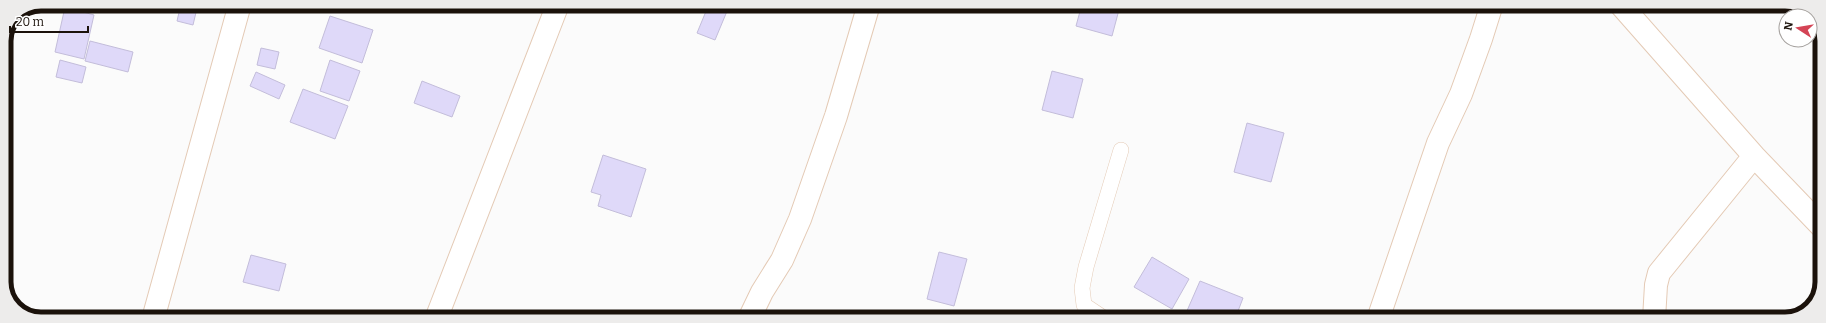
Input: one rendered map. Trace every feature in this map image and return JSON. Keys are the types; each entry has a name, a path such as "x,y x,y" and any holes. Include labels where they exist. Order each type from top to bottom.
{"street":[{"path":"155,312 238,11"},
{"path":"439,312 555,11"},
{"path":"752,312 762,292 782,260 800,219 836,116 866,11"},
{"path":"1380,312 1438,143 1461,94 1490,11"},
{"path":"1626,11 1754,156 1815,220"},
{"path":"1654,312 1656,285 1659,273 1754,156"}],"lane":[{"path":"1094,312 1084,305 1082,288 1086,267 1121,150"}],"building":[{"path":"64,11 80,11 94,15 84,59 55,52"},
{"path":"179,11 196,11 193,25 177,21"},
{"path":"706,11 727,11 715,40 697,33"},
{"path":"1080,11 1119,11 1112,36 1076,26"},
{"path":"330,16 373,30 362,63 319,48"},
{"path":"90,41 133,52 128,72 85,61"},
{"path":"261,48 279,52 275,69 257,65"},
{"path":"60,60 86,67 82,83 56,77"},
{"path":"330,60 360,71 349,101 320,91"},
{"path":"1052,71 1083,79 1073,118 1042,110"},
{"path":"256,72 285,85 279,99 250,86"},
{"path":"422,81 460,96 452,117 414,103"},
{"path":"303,89 348,106 335,139 290,122"},
{"path":"1247,123 1284,133 1271,182 1234,172"},
{"path":"603,155 646,169 631,217 598,206 601,195 591,192"},
{"path":"939,252 967,259 954,306 927,299"},
{"path":"251,255 286,264 279,291 243,282"},
{"path":"1152,257 1189,279 1172,309 1134,287"},
{"path":"1200,281 1243,298 1238,312 1186,312"}]}
